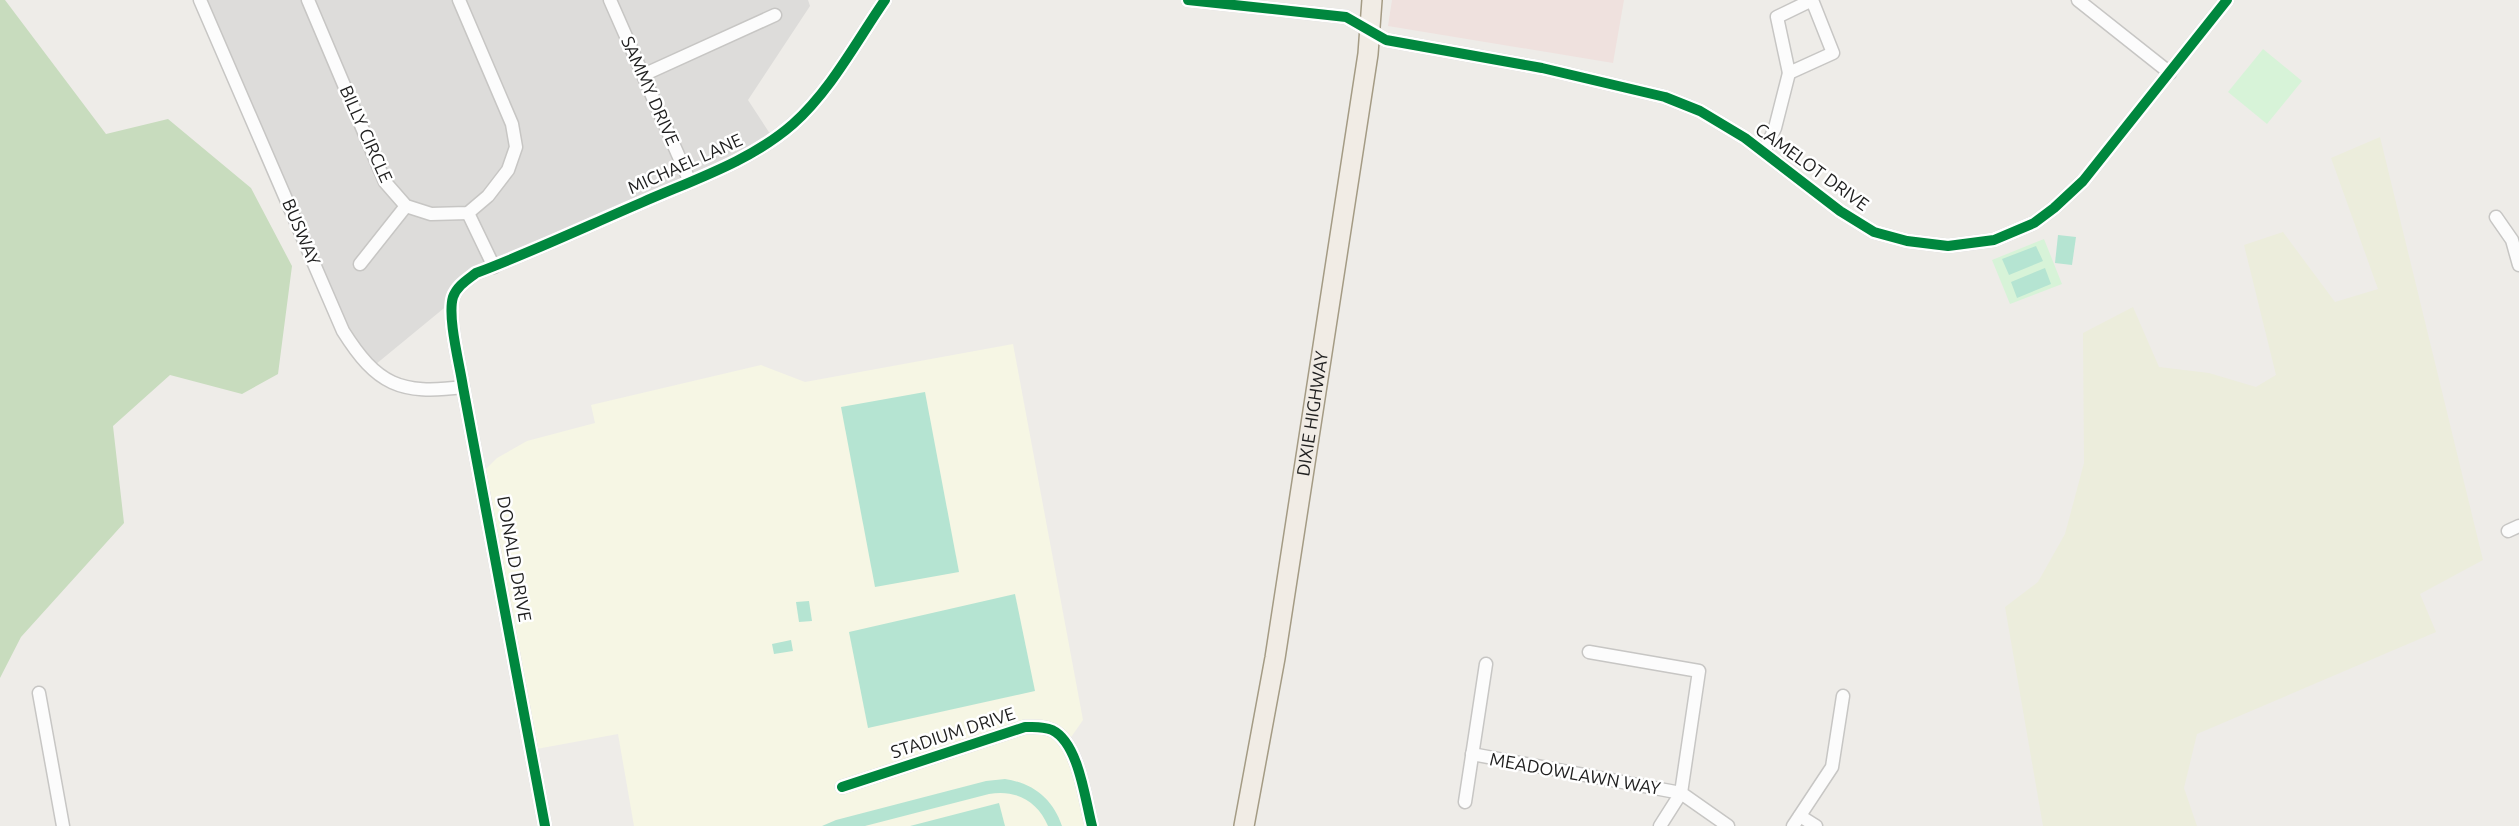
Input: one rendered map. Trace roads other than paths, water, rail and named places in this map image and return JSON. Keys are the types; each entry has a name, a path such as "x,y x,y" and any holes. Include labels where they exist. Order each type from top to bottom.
{"main road":[{"name":"DIXIE HIGHWAY","path":"1244,826 1275,658 1368,54 1372,0"}],"street":[{"name":"BUSWAY","path":"200,0 343,331 357,353 370,369 408,389 431,391 463,387"},
{"name":"BILLY CIRCLE","path":"308,0 385,182 406,206"},
{"path":"360,264 406,206 431,214 468,213 488,196 509,170 516,147 512,124 459,0"},
{"name":"SAMMY DRIVE","path":"610,0 690,182"},
{"name":"MICHAEL LANE","path":"453,298 460,285 476,274 754,152 795,122 828,85 885,0"},
{"path":"1188,0 1346,17 1369,29"},
{"path":"1764,152 1774,128 1789,73 1777,17 1812,0 1833,53 1789,73"},
{"path":"2078,0 2170,73"},
{"name":"CAMELOT DRIVE","path":"1369,29 1386,40 1542,68 1665,97 1722,124 1764,152 1840,211 1874,232 1927,245 1971,244 1994,240 2034,223 2083,181 2227,0"},
{"path":"643,75 775,15"},
{"path":"468,213 494,267"},
{"path":"2496,217 2512,240 2519,265"},
{"name":"DONALD DRIVE","path":"453,298 452,317 463,387 545,826"},
{"path":"1589,652 1699,671 1681,793 1728,826"},
{"path":"1465,802 1486,664"},
{"path":"39,693 63,826"},
{"path":"1816,826 1796,821 1832,767 1843,696"},
{"name":"STADIUM DRIVE","path":"842,788 1025,727 1041,726 1055,731 1071,750 1092,826"},
{"name":"MEADOWLAWN WAY","path":"1472,754 1681,793 1660,826"}]}
